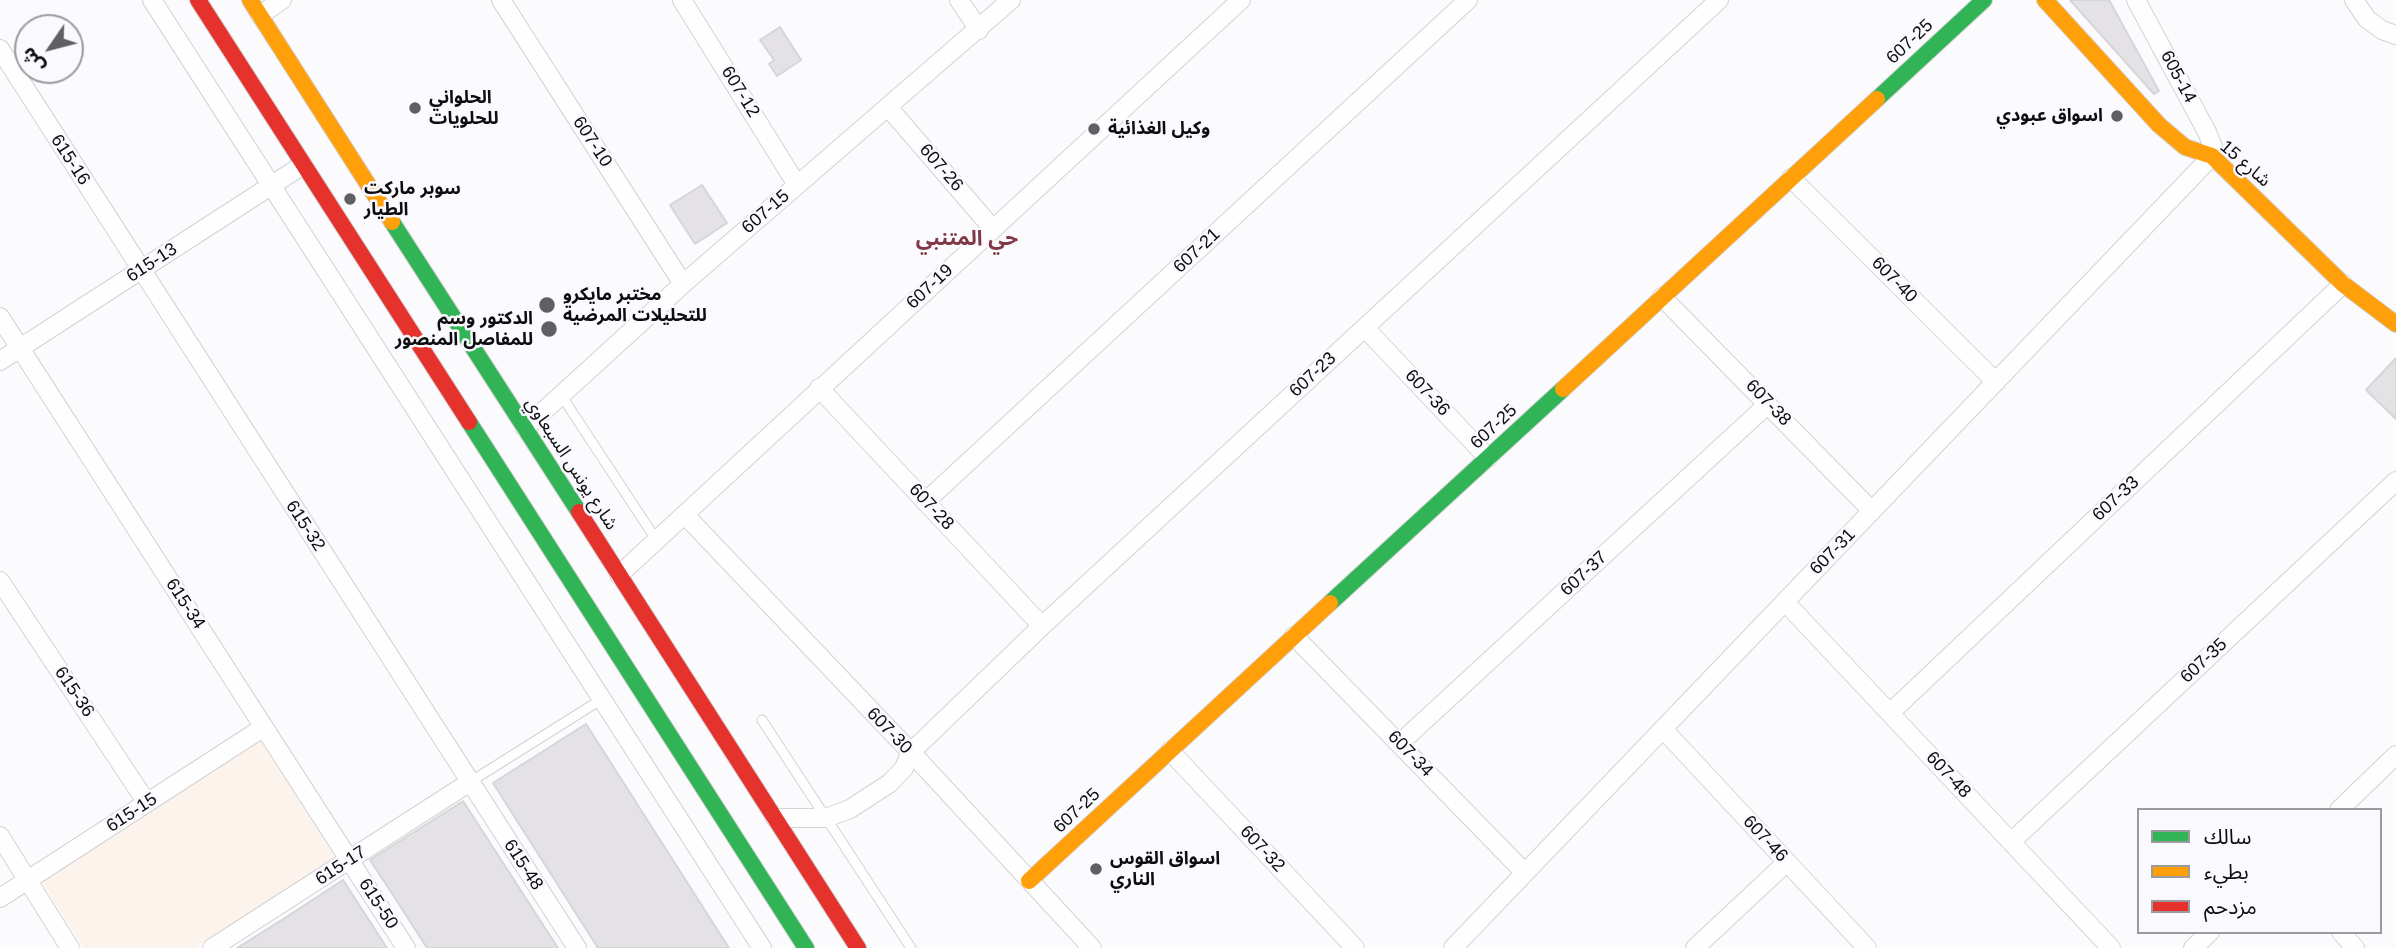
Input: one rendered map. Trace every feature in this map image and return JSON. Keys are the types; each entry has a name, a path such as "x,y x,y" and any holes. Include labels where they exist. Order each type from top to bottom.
{"main road":[{"path":"198,0 743,840 806,948"},
{"name":"607-25","path":"1029,881 1984,0"},
{"name":"شارع 15","path":"2045,0 2159,125 2185,147 2212,156 2343,284 2396,324"},
{"name":"شارع يونس السبعاوي","path":"255,7 619,575 771,821 858,948"}],"street":[{"path":"152,0 762,948"},
{"path":"255,7 282,0"},
{"name":"607-10","path":"500,0 683,284"},
{"name":"607-12","path":"682,0 797,185"},
{"path":"959,0 979,30"},
{"name":"607-15","path":"525,428 683,284 1011,0"},
{"name":"607-19","path":"619,575 1241,0"},
{"name":"605-14","path":"2136,0 2207,132 2213,147 2212,156"},
{"path":"2354,0 2367,19 2382,30 2396,34"},
{"name":"607-21","path":"925,502 1466,1"},
{"name":"607-23","path":"826,818 850,809 890,783 904,768 910,753 1042,626 1708,4"},
{"name":"615-16","path":"0,49 141,270"},
{"name":"607-26","path":"888,107 993,229"},
{"name":"607-31","path":"1453,948 2212,156"},
{"name":"615-13","path":"0,361 303,165"},
{"name":"607-40","path":"1791,178 1996,382"},
{"name":"615-32","path":"141,270 470,782"},
{"name":"607-33","path":"1890,713 2343,284"},
{"name":"607-38","path":"1662,297 1872,511"},
{"name":"615-34","path":"0,317 350,861"},
{"name":"607-36","path":"1365,327 1488,458"},
{"name":"607-28","path":"819,388 1042,626"},
{"name":"607-37","path":"1400,743 1768,404"},
{"name":"607-35","path":"2011,842 2396,481"},
{"name":"607-30","path":"685,515 1092,948"},
{"name":"615-36","path":"0,581 147,803"},
{"name":"607-48","path":"1785,601 2111,948"},
{"name":"607-34","path":"1294,636 1525,873"},
{"name":"615-15","path":"0,898 264,727"},
{"name":"607-46","path":"1662,729 1867,948"},
{"name":"607-32","path":"1170,751 1355,948"},
{"path":"2341,808 2396,755"},
{"name":"615-17","path":"212,948 234,942 470,782"},
{"name":"615-48","path":"470,782 576,948"},
{"path":"771,821 826,818"},
{"path":"0,836 70,948"},
{"name":"615-50","path":"350,861 406,948"},
{"path":"1695,948 1787,862"},
{"path":"2193,948 2208,934"},
{"path":"2343,934 2355,948"}],"lane":[{"path":"561,395 657,541"},
{"path":"470,782 602,699"},
{"path":"762,720 911,948"}],"shaded area":[{"path":"260,738 337,857 195,948 84,948 40,879"}],"building":[{"path":"2070,0 2109,0 2159,91 2154,94"},
{"path":"780,27 801,60 777,76 769,64 774,60 760,40"},
{"path":"702,185 727,223 695,244 670,205"},
{"path":"2396,358 2396,419 2366,390"},
{"path":"586,724 729,948 598,948 493,783"},
{"path":"463,801 558,948 427,948 370,860"},
{"path":"343,880 387,948 237,948 285,918"}],"traffic: fast":[{"path":"1877,99 1984,0"},
{"path":"392,222 579,512"},
{"path":"1330,603 1563,389"},
{"path":"469,422 806,948"}],"traffic: slow":[{"path":"250,0 392,222"},
{"path":"2045,0 2159,125 2185,147 2212,156 2343,284 2396,324"},
{"path":"1563,389 1877,99"},
{"path":"1029,881 1330,603"}],"traffic: jam":[{"path":"198,0 469,422"},
{"path":"579,512 858,948"}],"place":[{"name":"الحلواني للحلويات","path":"415,108"},
{"name":"اسواق عبودي","path":"2117,116"},
{"name":"وكيل الغذائية","path":"1094,129"},
{"name":"سوبر ماركت الطيار","path":"350,199"},
{"name":"مختبر مايكرو للتحليلات المرضية","path":"547,305"},
{"name":"الدكتور وسم للمفاصل المنصور","path":"549,329"},
{"name":"اسواق القوس الناري","path":"1096,869"}],"district":[{"name":"حي المتنبي","path":"967,239"}]}
